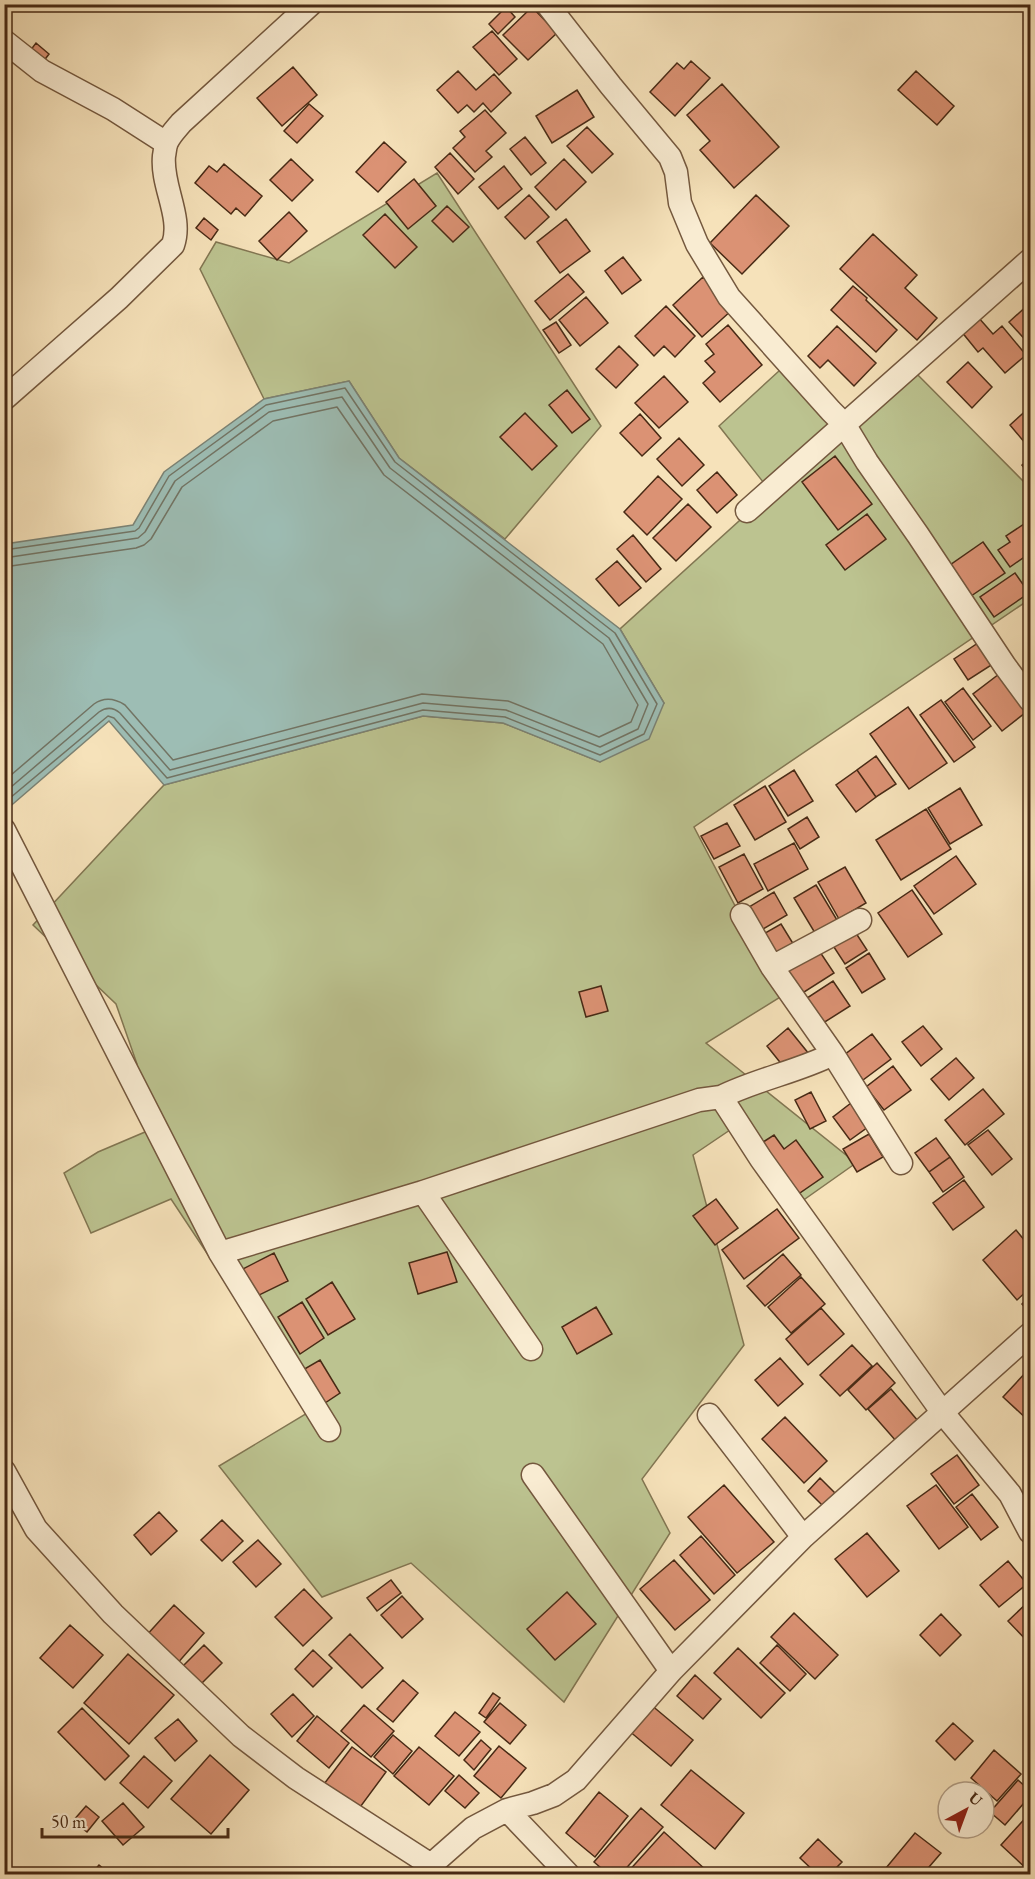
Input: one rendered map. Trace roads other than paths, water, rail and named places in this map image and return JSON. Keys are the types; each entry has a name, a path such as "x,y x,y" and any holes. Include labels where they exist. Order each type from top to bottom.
{"street":[{"path":"4,399 119,298 173,245 176,226 163,165 166,143 181,123 311,4"},
{"path":"547,4 670,157 676,172 680,203 697,244 729,297 844,424 867,462 1030,700"},
{"path":"4,42 42,71 113,109 166,143"},
{"path":"747,511 1030,260"},
{"path":"4,830 220,1253 329,1430"},
{"path":"742,915 772,967 833,1054 901,1163"},
{"path":"772,967 860,920"},
{"path":"220,1253 423,1192 699,1100 721,1097 742,1087 820,1061 833,1054"},
{"path":"721,1097 761,1159 943,1413 1010,1494 1030,1532"},
{"path":"423,1192 531,1349"},
{"path":"4,1471 36,1529 113,1614 241,1736 296,1778 428,1870 473,1828 507,1810 554,1795 576,1780 671,1671 802,1537 1030,1334"},
{"path":"709,1415 802,1537"},
{"path":"533,1475 671,1671"},
{"path":"507,1810 568,1875"}],"water":[{"path":"349,381 399,458 620,629 664,703 649,739 600,762 503,723 423,716 164,785 109,721 6,810 4,807 5,544 133,525 164,472 264,399"}]}
